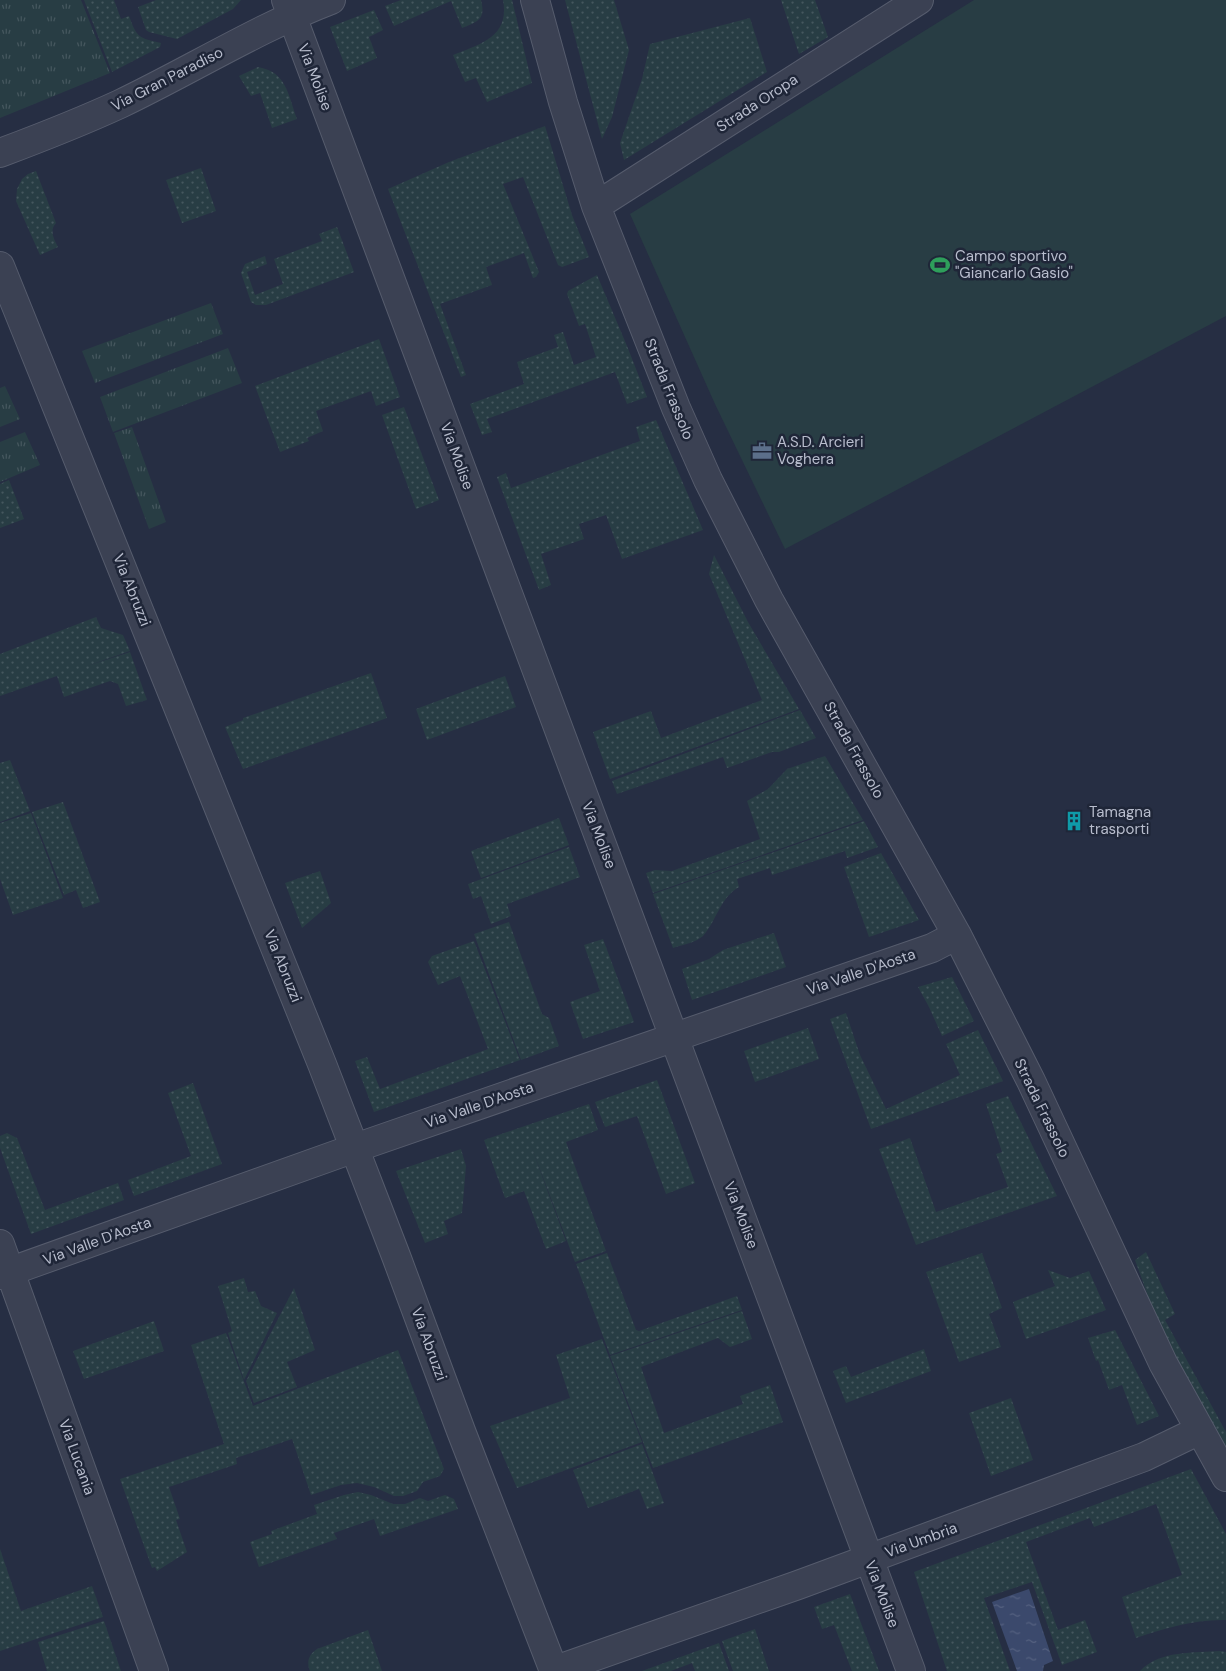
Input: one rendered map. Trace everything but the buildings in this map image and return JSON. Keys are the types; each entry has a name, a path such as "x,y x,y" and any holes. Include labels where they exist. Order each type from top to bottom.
{"street":[{"name":"Via Gran Paradiso","path":"0,153 119,104 289,8 332,0"},
{"name":"Strada Frassolo","path":"535,0 563,102 596,206 676,408 708,480 770,600 957,935 1031,1082 1164,1363 1226,1477"},
{"name":"Strada Oropa","path":"596,206 919,0"},
{"name":"Via Molise","path":"289,8 911,1671"},
{"name":"Via Abruzzi","path":"0,266 355,1148 461,1431 554,1671"},
{"name":"Via Valle D'Aosta","path":"5,1273 355,1148 932,948 957,935"},
{"name":"Via Lucania","path":"0,1244 5,1273 154,1671"},
{"name":"Via Umbria","path":"554,1671 869,1559 1144,1457 1200,1430"}],"green space":[{"path":"0,0 81,0 110,73 0,118"},
{"path":"84,0 114,0 121,19 129,16 134,29 140,36 161,43 160,47 112,72"},
{"path":"156,0 241,0 233,9 177,39 146,30 138,7"},
{"path":"401,0 481,0 482,12 479,19 462,28 451,1 394,26 385,6"},
{"path":"503,0 512,0 532,83 487,102 476,78 465,82 453,55 483,43 497,31 502,23 504,13"},
{"path":"565,0 614,0 629,50 612,117 602,139"},
{"path":"781,0 815,0 828,37 799,54"},
{"name":"Campo sportivo \"Giancarlo Gasio\"","path":"974,0 1226,0 1226,316 785,549 715,404 630,214"},
{"path":"374,10 383,30 369,37 377,58 347,71 330,27"},
{"path":"750,18 767,72 624,160 620,143 642,79 650,44"},
{"path":"258,67 268,70 281,79 297,119 272,128 260,93 251,96 239,76"},
{"path":"545,126 572,215 589,257 562,267 558,265 523,177 503,184 539,272 533,278 524,253 486,267 492,285 440,304 466,375 461,377 388,189 449,162"},
{"path":"201,168 216,211 182,223 166,180"},
{"path":"36,171 56,223 53,232 58,247 40,255 16,201 17,189 22,179"},
{"path":"337,227 354,272 266,305 256,305 251,302 241,273 245,264 265,256 267,264 247,272 255,295 283,284 274,259 322,241 319,234"},
{"path":"597,275 647,397 627,404 615,372 487,419 492,432 482,435 470,404 524,384 517,362 558,347 554,335 563,332 574,365 596,357 585,324 579,326 567,294 568,291"},
{"path":"211,303 223,334 95,383 82,351"},
{"path":"379,339 400,397 376,406 371,391 316,411 323,431 307,438 309,441 280,452 255,386"},
{"path":"228,348 242,383 113,432 100,397"},
{"path":"5,386 20,419 0,427 0,388"},
{"path":"404,407 439,500 416,509 382,415"},
{"path":"656,420 703,530 622,559 606,515 579,524 584,539 541,554 551,585 539,590 497,477 506,473 511,488 640,441 636,427"},
{"path":"132,427 166,522 149,529 114,433"},
{"path":"25,432 40,465 0,482 0,442"},
{"path":"9,480 24,519 0,528 0,484"},
{"path":"714,555 748,622 799,709 610,779 593,732 651,711 661,738 762,700 709,574"},
{"path":"96,617 101,628 123,635 130,651 87,666 130,652 147,700 126,706 118,684 110,681 64,697 57,676 0,696 0,654"},
{"path":"371,673 387,718 243,769 225,727 243,720 243,718"},
{"path":"505,676 516,707 427,740 416,709"},
{"path":"800,710 816,738 727,768 723,757 617,794 612,781"},
{"path":"825,756 863,820 653,893 646,873 655,870 672,871 760,839 747,801 768,789 787,769"},
{"path":"10,760 30,811 0,822 0,763"},
{"path":"63,802 100,902 83,908 76,890 64,895 32,812"},
{"path":"31,813 63,898 13,915 0,879 0,823"},
{"path":"559,818 569,845 481,878 471,851"},
{"path":"864,821 878,847 847,858 845,851 772,875 770,868 737,879 739,887 727,897 703,936 693,942 673,948 653,894"},
{"path":"569,847 580,877 507,904 511,916 491,924 481,896 473,899 468,884"},
{"path":"881,853 919,920 869,937 844,867"},
{"path":"320,871 331,903 302,928 285,883"},
{"path":"509,922 542,1014 549,1018 559,1046 521,1060 474,934"},
{"path":"774,933 786,967 692,1000 682,969 709,959 723,950"},
{"path":"603,939 634,1022 583,1039 570,1002 600,991 584,945"},
{"path":"474,941 520,1060 374,1112 355,1061 367,1057 380,1089 488,1049 460,976 438,985 428,962 432,956"},
{"path":"952,977 974,1021 942,1036 918,987"},
{"path":"846,1013 860,1055 886,1109 960,1075 946,1044 978,1030 1003,1081 871,1129 830,1019"},
{"path":"808,1028 819,1059 755,1082 744,1051"},
{"path":"657,1080 695,1183 666,1194 637,1116 605,1127 595,1102"},
{"path":"193,1083 222,1164 134,1196 128,1180 191,1156 168,1093"},
{"path":"1008,1096 1057,1196 916,1245 879,1149 910,1138 936,1212 1008,1187 996,1154 1002,1152 986,1104"},
{"path":"589,1104 598,1130 566,1142 606,1251 575,1262 530,1143 566,1241 546,1249 524,1191 505,1198 484,1140"},
{"path":"7,1133 17,1138 45,1210 118,1183 124,1200 31,1234 0,1148 0,1136"},
{"path":"461,1149 466,1166 462,1213 444,1221 448,1234 425,1243 396,1171"},
{"path":"1146,1252 1175,1314 1165,1320 1226,1432 1226,1449 1158,1324 1135,1260"},
{"path":"607,1253 636,1330 639,1331 737,1296 742,1310 610,1355 576,1264"},
{"path":"982,1253 1002,1308 989,1314 1001,1347 959,1362 926,1272"},
{"path":"1048,1270 1070,1278 1089,1271 1106,1310 1026,1339 1013,1302 1055,1286"},
{"path":"244,1278 248,1292 255,1291 261,1306 277,1313 244,1380 228,1333 232,1331 218,1286"},
{"path":"294,1288 315,1350 287,1362 297,1387 254,1403 246,1381"},
{"path":"742,1311 752,1339 730,1347 718,1338 641,1367 664,1433 743,1404 740,1396 770,1385 783,1422 653,1468 610,1356"},
{"path":"154,1321 164,1351 84,1379 73,1351"},
{"path":"1115,1330 1159,1416 1137,1425 1122,1385 1109,1390 1088,1338"},
{"path":"226,1333 253,1406 398,1350 444,1469 440,1476 423,1482 417,1491 403,1496 394,1496 374,1487 357,1483 341,1485 311,1495 292,1439 236,1458 237,1464 169,1487 180,1519 176,1520 187,1552 157,1571 155,1567 152,1568 120,1479 224,1444 191,1345"},
{"path":"602,1339 642,1442 517,1488 490,1426 570,1398 556,1355"},
{"path":"924,1349 931,1371 846,1403 833,1371 846,1366 851,1377"},
{"path":"1011,1398 1033,1460 991,1476 969,1413"},
{"path":"642,1444 664,1503 647,1509 639,1489 588,1508 573,1470"},
{"path":"1191,1469 1226,1534 1226,1620 1203,1621 1181,1625 1136,1638 1122,1597 1182,1575 1156,1504 1094,1527 1090,1518 1026,1542 1058,1630 1085,1620 1097,1652 1062,1665 1032,1582 984,1598 1010,1671 947,1671 914,1572"},
{"path":"358,1492 393,1504 405,1504 420,1498 428,1501 445,1495 454,1499 458,1509 380,1536 374,1519 334,1533 337,1539 259,1567 250,1542 272,1534 271,1531 317,1514 314,1505"},
{"path":"0,1549 21,1611 92,1586 103,1617 0,1651"},
{"path":"850,1594 879,1671 852,1671 834,1625 822,1629 814,1607"},
{"path":"104,1621 121,1671 47,1671 38,1642"},
{"path":"755,1629 769,1671 733,1671 722,1641"},
{"path":"368,1630 382,1671 310,1671 309,1659 317,1649"},
{"path":"719,1643 729,1671 695,1671 692,1663 671,1671 642,1671"},
{"path":"1226,1652 1226,1671 1140,1671 1157,1659 1167,1656"}],"water":[{"path":"1029,1589 1053,1661 1044,1665 1043,1671 1017,1671 992,1602"}],"place":[{"name":"Campo sportivo \"Giancarlo Gasio\"","path":"940,265"},
{"name":"A.S.D. Arcieri Voghera","path":"762,451"},
{"name":"Tamagna trasporti","path":"1074,821"}]}
